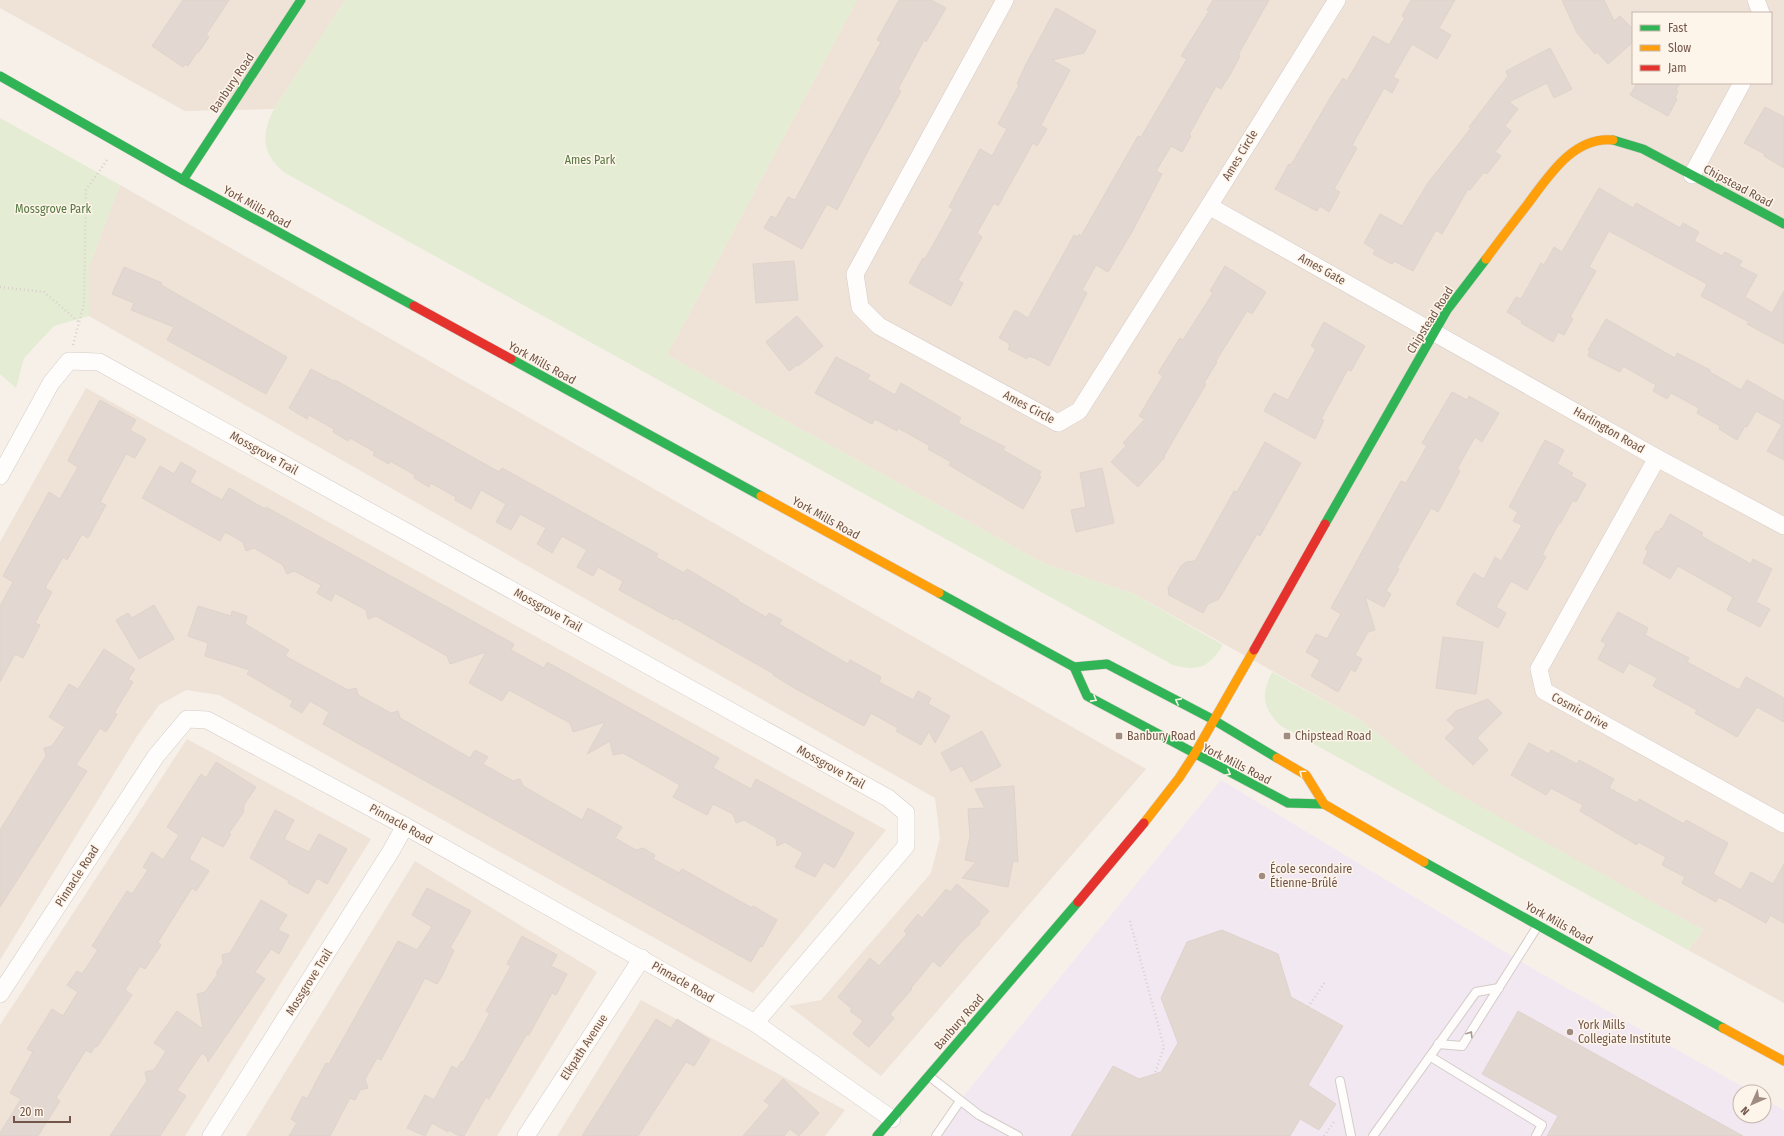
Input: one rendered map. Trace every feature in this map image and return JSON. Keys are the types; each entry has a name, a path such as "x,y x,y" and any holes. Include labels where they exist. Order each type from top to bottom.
{"main road":[{"name":"Banbury Road","path":"183,180 301,0"},
{"name":"York Mills Road","path":"0,76 183,180 1074,667 1107,664 1212,719 1306,775 1324,804 1418,859 1784,1061"},
{"name":"Chipstead Road","path":"1194,755 1212,719 1447,310 1556,167 1572,151 1606,138 1624,141 1643,149 1784,224"},
{"name":"York Mills Road","path":"1074,667 1087,696 1194,755 1288,804 1324,804"},
{"name":"Banbury Road","path":"877,1136 1122,851 1179,778 1194,755"}],"street":[{"name":"Ames Circle","path":"1005,0 855,274 860,307 880,326 1058,423 1079,411 1337,0"},
{"path":"1756,0 1761,12"},
{"path":"1692,175 1741,84"},
{"name":"Ames Gate","path":"1209,206 1434,333"},
{"name":"Harlington Road","path":"1434,333 1657,458 1784,526"},
{"path":"0,476 52,383 70,361"},
{"name":"Mossgrove Trail","path":"70,361 100,362 888,798 906,813 906,846 755,1023"},
{"name":"Cosmic Drive","path":"1657,458 1540,669 1544,691 1784,824"},
{"name":"Pinnacle Road","path":"0,994 156,756 187,719 207,720 405,826 642,958 755,1023 892,1119"},
{"name":"Mossgrove Trail","path":"211,1136 391,851 405,826"},
{"name":"Elkpath Avenue","path":"526,1136 642,958"}],"lane":[{"path":"1438,1044 1462,1046 1538,926"},
{"path":"1373,1136 1431,1057 1438,1044 1476,992 1499,988"},
{"path":"1431,1057 1542,1125 1536,1136"},
{"path":"928,1076 979,1115 1018,1136"},
{"path":"1340,1081 1351,1136"},
{"path":"936,1136 960,1101"}],"path":[{"path":"70,361 84,304 86,190 119,144"},
{"path":"0,287 44,292 79,322"},
{"path":"1130,921 1164,1047 1155,1073"},
{"path":"1308,1007 1324,982"}],"shaded area":[{"path":"0,0 345,0 274,109 185,111 0,8"},
{"path":"857,0 1784,0 1784,1003 1688,950 1703,930 1441,785 1362,721 1134,594 1045,564 667,355"},
{"path":"120,185 1146,769 881,1076 789,1006 821,1000 931,873 940,838 935,798 89,316 89,267"},
{"path":"86,388 886,830 753,993 219,695 186,690 159,705 137,736 0,960 0,542"},
{"path":"187,739 371,839 185,1136 0,1136 0,1025"},
{"name":"École secondaire Étienne-Brûlé","path":"1221,780 1540,973 1738,1084 1732,1084 1732,1124 1772,1124 1772,1103 1784,1110 1784,1136 931,1136"},
{"path":"415,861 597,972 497,1136 246,1136"},
{"path":"641,1000 845,1110 825,1136 557,1136"}],"green space":[{"name":"Ames Park","path":"345,0 857,0 667,355 1045,564 1134,594 1223,645 1218,652 1208,663 1197,668 1173,665 285,173 277,166 268,151 265,135 270,118 274,109"},
{"name":"Mossgrove Park","path":"0,118 120,185 89,267 89,316 54,326 24,358 16,388 0,374"},
{"path":"1272,672 1362,721 1442,785 1703,930 1688,950 1281,726 1270,713 1265,701 1266,688"}],"building":[{"path":"183,0 229,0 206,35 209,37 188,66 185,64 183,67 152,46"},
{"path":"899,0 931,0 946,8 926,42 924,40 898,89 901,91 837,210 827,204 802,249 764,228 771,216 776,218 788,197 795,200 881,42 877,40"},
{"path":"1213,0 1269,0 1238,55 1240,56 1231,73 1221,89 1216,86 1189,135 1191,136 1182,152 1171,146 1156,171 1162,174 1132,232 1108,272 1096,265 1082,290 1087,293 1049,366 1033,357 1029,356 1027,359 1008,349 1010,346 1007,342 999,338 1015,310 1028,318 1074,235 1078,237 1079,234 1081,236 1138,136 1141,137 1187,59 1181,56 1209,11 1207,10"},
{"path":"1411,0 1455,0 1439,28 1451,35 1437,59 1412,44 1393,77 1399,80 1392,93 1384,88 1352,145 1357,148 1334,189 1340,192 1329,212 1320,206 1317,211 1275,189 1289,164 1291,165 1332,95 1343,78 1347,81 1373,36 1389,45 1405,18 1402,16"},
{"path":"1562,0 1604,0 1614,21 1620,16 1632,28 1632,43 1608,64 1597,52 1595,54 1577,33"},
{"path":"1056,8 1096,31 1084,53 1052,60 1070,70 1041,125 1047,129 1037,146 1033,143 998,206 994,203 977,233 982,237 958,280 963,283 951,306 909,283 923,258 925,259 953,209 949,207 980,149 992,156 1007,129 998,124 1019,85 1017,84 1025,66"},
{"path":"1550,48 1572,89 1554,98 1547,83 1509,102 1518,109 1505,126 1511,131 1495,152 1501,156 1487,174 1484,172 1470,190 1468,189 1442,234 1436,230 1413,271 1394,261 1392,264 1373,254 1375,250 1364,243 1380,214 1402,226 1428,183 1471,128 1469,127 1508,76 1506,71"},
{"path":"1636,84 1679,84 1676,90 1678,91 1675,98 1677,99 1668,116 1630,95"},
{"path":"1765,107 1784,117 1784,168 1764,156 1765,154 1744,143"},
{"path":"1599,188 1633,208 1636,203 1680,228 1683,223 1699,232 1694,241 1722,256 1725,252 1742,261 1739,266 1757,275 1745,297 1772,313 1784,291 1784,344 1747,324 1749,322 1701,296 1707,284 1609,231 1589,267 1596,271 1570,317 1573,319 1564,335 1558,332 1553,342 1521,323 1522,321 1507,312 1516,297 1521,299 1541,263 1544,265 1554,247 1562,252"},
{"path":"794,261 798,300 756,303 753,264"},
{"path":"1225,266 1266,292 1252,314 1247,311 1216,361 1217,362 1204,383 1206,384 1164,456 1165,457 1138,487 1111,462 1126,446 1123,443 1145,419 1139,416 1163,376 1158,373 1180,338 1183,340 1213,293 1210,291"},
{"path":"124,267 162,283 161,285 287,357 266,394 167,340 174,327 131,310 134,303 112,294"},
{"path":"797,316 823,346 798,366 797,365 789,371 766,342"},
{"path":"1606,319 1675,358 1677,353 1710,370 1710,372 1741,390 1747,380 1784,401 1784,460 1767,451 1782,425 1756,411 1747,427 1745,426 1737,440 1719,429 1720,426 1697,413 1699,408 1671,393 1667,399 1653,391 1656,385 1623,366 1620,372 1588,356 1590,351 1588,350"},
{"path":"1324,322 1365,346 1351,371 1348,369 1321,419 1324,420 1315,439 1264,411 1274,393 1288,400 1316,349 1311,346"},
{"path":"836,357 870,375 867,379 895,395 901,383 961,418 958,423 1005,447 1003,450 1041,472 1039,476 1041,477 1023,509 949,465 951,462 928,449 930,446 898,428 897,431 875,419 872,424 815,393"},
{"path":"311,369 334,381 335,380 499,472 502,468 658,554 656,557 684,573 687,569 766,617 769,613 782,620 779,624 848,664 850,660 881,677 879,682 913,700 918,691 931,698 928,704 950,716 935,743 929,731 921,745 896,731 898,728 871,713 864,726 796,689 773,675 774,674 675,618 674,620 619,590 623,581 598,567 593,576 577,567 587,550 562,536 552,553 537,544 546,528 520,514 511,530 496,522 506,504 481,490 471,509 455,500 456,497 431,483 429,487 414,478 415,475 390,461 389,464 373,455 375,452 350,438 348,441 333,432 334,429 309,415 307,419 289,408"},
{"path":"1452,392 1467,400 1469,396 1499,413 1482,442 1475,437 1457,469 1460,471 1438,512 1431,508 1397,568 1399,569 1386,591 1391,594 1384,607 1365,597 1375,630 1368,632 1355,655 1362,659 1355,672 1351,669 1338,692 1311,676 1320,660 1306,652 1316,634 1327,639 1341,614 1331,608 1401,481 1406,483 1427,446 1422,443"},
{"path":"100,400 136,420 130,430 146,439 135,458 126,454 100,502 106,505 88,538 82,534 67,560 63,557 45,588 52,592 35,623 40,625 23,658 15,654 0,682 0,606 13,582 3,576 49,492 60,499 78,467 68,461"},
{"path":"1545,440 1564,450 1557,464 1573,473 1571,476 1586,484 1576,502 1573,500 1560,524 1559,523 1542,555 1546,557 1527,590 1511,581 1496,607 1506,613 1498,628 1456,604 1474,573 1484,579 1495,557 1501,561 1522,525 1513,521 1518,512 1509,507"},
{"path":"1265,442 1301,463 1260,536 1257,534 1219,599 1208,604 1203,613 1169,595 1168,588 1181,566 1186,562 1195,561 1234,491 1237,492"},
{"path":"181,462 196,471 190,482 222,500 229,488 265,509 266,507 514,644 511,650 544,668 547,662 719,758 713,768 751,789 756,779 854,833 834,868 824,862 815,877 795,867 803,853 785,842 777,846 776,838 744,820 736,823 733,814 713,804 707,815 673,797 680,785 623,753 613,755 610,741 587,754 605,722 573,732 570,723 509,690 502,701 469,683 486,652 450,664 447,656 376,616 368,619 366,610 335,593 331,601 317,593 321,585 294,571 287,574 283,565 254,548 246,551 243,542 225,532 220,541 142,498 160,466 174,474"},
{"path":"1102,468 1114,523 1076,532 1071,510 1086,507 1080,473"},
{"path":"1670,514 1703,533 1701,536 1751,564 1753,559 1772,569 1756,602 1770,609 1760,627 1727,610 1733,597 1678,566 1670,579 1643,563 1648,551 1645,549 1656,531 1659,532 1661,528 1662,529"},
{"path":"154,605 174,639 139,659 116,620 128,613 132,618"},
{"path":"198,606 231,616 232,611 247,616 245,624 289,650 285,656 348,690 356,688 358,695 391,713 398,711 400,718 470,758 475,750 488,757 483,764 513,781 520,779 523,786 582,820 588,808 622,827 615,838 636,850 643,848 655,855 653,859 679,873 682,869 752,908 753,906 777,920 762,947 760,946 751,962 323,724 329,712 310,701 302,713 290,706 293,701 247,674 250,670 205,656 208,643 188,636"},
{"path":"1618,612 1648,628 1645,635 1689,658 1687,662 1739,690 1746,677 1784,698 1784,722 1757,707 1737,737 1695,713 1697,710 1653,686 1657,678 1629,663 1623,673 1598,659 1606,644 1601,641"},
{"path":"1443,637 1483,642 1476,694 1436,688"},
{"path":"104,649 135,669 128,679 133,682 114,713 117,714 106,732 100,728 76,765 87,771 0,907 0,830 46,756 44,748 52,746 65,727 49,717 69,684 78,689"},
{"path":"1488,699 1502,713 1477,738 1488,750 1473,765 1445,738 1455,728 1447,720 1456,711"},
{"path":"982,731 1001,766 971,782 962,766 951,771 941,753"},
{"path":"1529,743 1549,754 1551,750 1577,764 1579,760 1614,779 1609,788 1637,803 1639,799 1684,824 1686,820 1728,843 1713,874 1741,890 1751,872 1773,884 1784,864 1784,923 1770,915 1766,923 1719,897 1716,902 1682,883 1685,877 1662,865 1666,857 1638,842 1637,845 1580,811 1583,805 1551,788 1546,795 1511,775"},
{"path":"216,762 256,787 244,805 243,813 229,833 231,834 223,847 202,836 189,859 209,871 196,891 192,888 158,942 161,945 145,969 140,966 125,990 132,995 97,1047 95,1046 91,1053 86,1050 56,1098 60,1101 38,1136 0,1136 0,1133 21,1099 10,1093 33,1052 27,1049 52,1009 63,1016 78,992 67,985 77,971 82,974 98,950 92,946 127,891 132,894 148,870 143,867 152,852 163,860 179,835 167,827 201,774 206,778"},
{"path":"1014,786 1018,862 1013,861 1008,887 962,878 976,862 965,860 970,836 968,809 985,808 975,789"},
{"path":"275,810 294,820 284,839 309,852 319,834 347,849 327,884 317,878 308,894 288,883 289,881 250,858"},
{"path":"957,884 989,911 979,922 980,924 962,941 940,967 933,961 911,988 912,989 890,1014 894,1018 869,1047 853,1034 863,1021 850,1011 852,1009 838,997 870,958 879,966 907,934 904,931 918,914 922,918 946,889 950,892"},
{"path":"427,888 471,911 450,948 454,950 442,976 437,984 425,978 381,1060 377,1058 365,1079 368,1088 360,1090 355,1100 350,1098 330,1136 289,1136 297,1123 291,1119 303,1096 307,1099 326,1063 329,1064 398,941 417,950 432,927 412,915"},
{"path":"261,900 287,915 278,930 289,935 279,954 271,949 255,972 265,979 208,1062 207,1057 202,1053 177,1090 186,1096 160,1136 110,1136 147,1081 145,1072 154,1070 166,1051 154,1043 177,1011 203,1029 197,994 205,992 218,974 216,973 223,963 222,955 230,953"},
{"path":"1222,930 1278,954 1291,997 1343,1026 1308,1085 1336,1104 1319,1130 1300,1119 1290,1136 1071,1136 1113,1066 1139,1079 1161,1072 1178,1043 1161,998 1187,942"},
{"path":"522,936 557,955 551,966 567,974 556,995 552,993 529,1035 527,1034 489,1099 486,1097 464,1136 459,1136 449,1130 448,1132 432,1123 425,1136 407,1128 425,1095 434,1100 452,1066 457,1069 462,1061 463,1062 490,1013 486,1011 511,966 507,964"},
{"name":"York Mills Collegiate Institute","path":"1518,1011 1743,1136 1547,1136 1558,1116 1482,1074"},
{"path":"656,1019 671,1028 677,1019 710,1040 694,1066 686,1062 638,1136 582,1136"},
{"path":"783,1079 819,1113 799,1136 790,1129 784,1136 743,1136 770,1105 764,1101"}],"traffic: fast":[{"path":"183,180 301,0"},
{"path":"0,76 183,180 414,306"},
{"path":"1613,140 1643,149 1784,224"},
{"path":"1325,524 1447,310 1486,259"},
{"path":"511,359 761,496"},
{"path":"939,593 1074,667 1107,664 1212,719 1277,758"},
{"path":"1074,667 1087,696 1288,803 1324,804"},
{"path":"1424,862 1723,1028"},
{"path":"877,1136 1078,902"}],"traffic: slow":[{"path":"1486,259 1544,182 1563,160 1574,151 1586,145 1599,140 1613,140"},
{"path":"761,496 939,593"},
{"path":"1144,823 1179,778 1194,755 1254,650"},
{"path":"1277,758 1306,775 1324,804 1424,862"},
{"path":"1723,1028 1784,1061"}],"traffic: jam":[{"path":"414,306 511,359"},
{"path":"1254,650 1325,524"},
{"path":"1078,902 1144,823"}],"place":[{"name":"Banbury Road","path":"1119,736"},
{"name":"Chipstead Road","path":"1287,736"},
{"name":"École secondaire Étienne-Brûlé","path":"1262,876"},
{"name":"York Mills Collegiate Institute","path":"1570,1032"}]}
